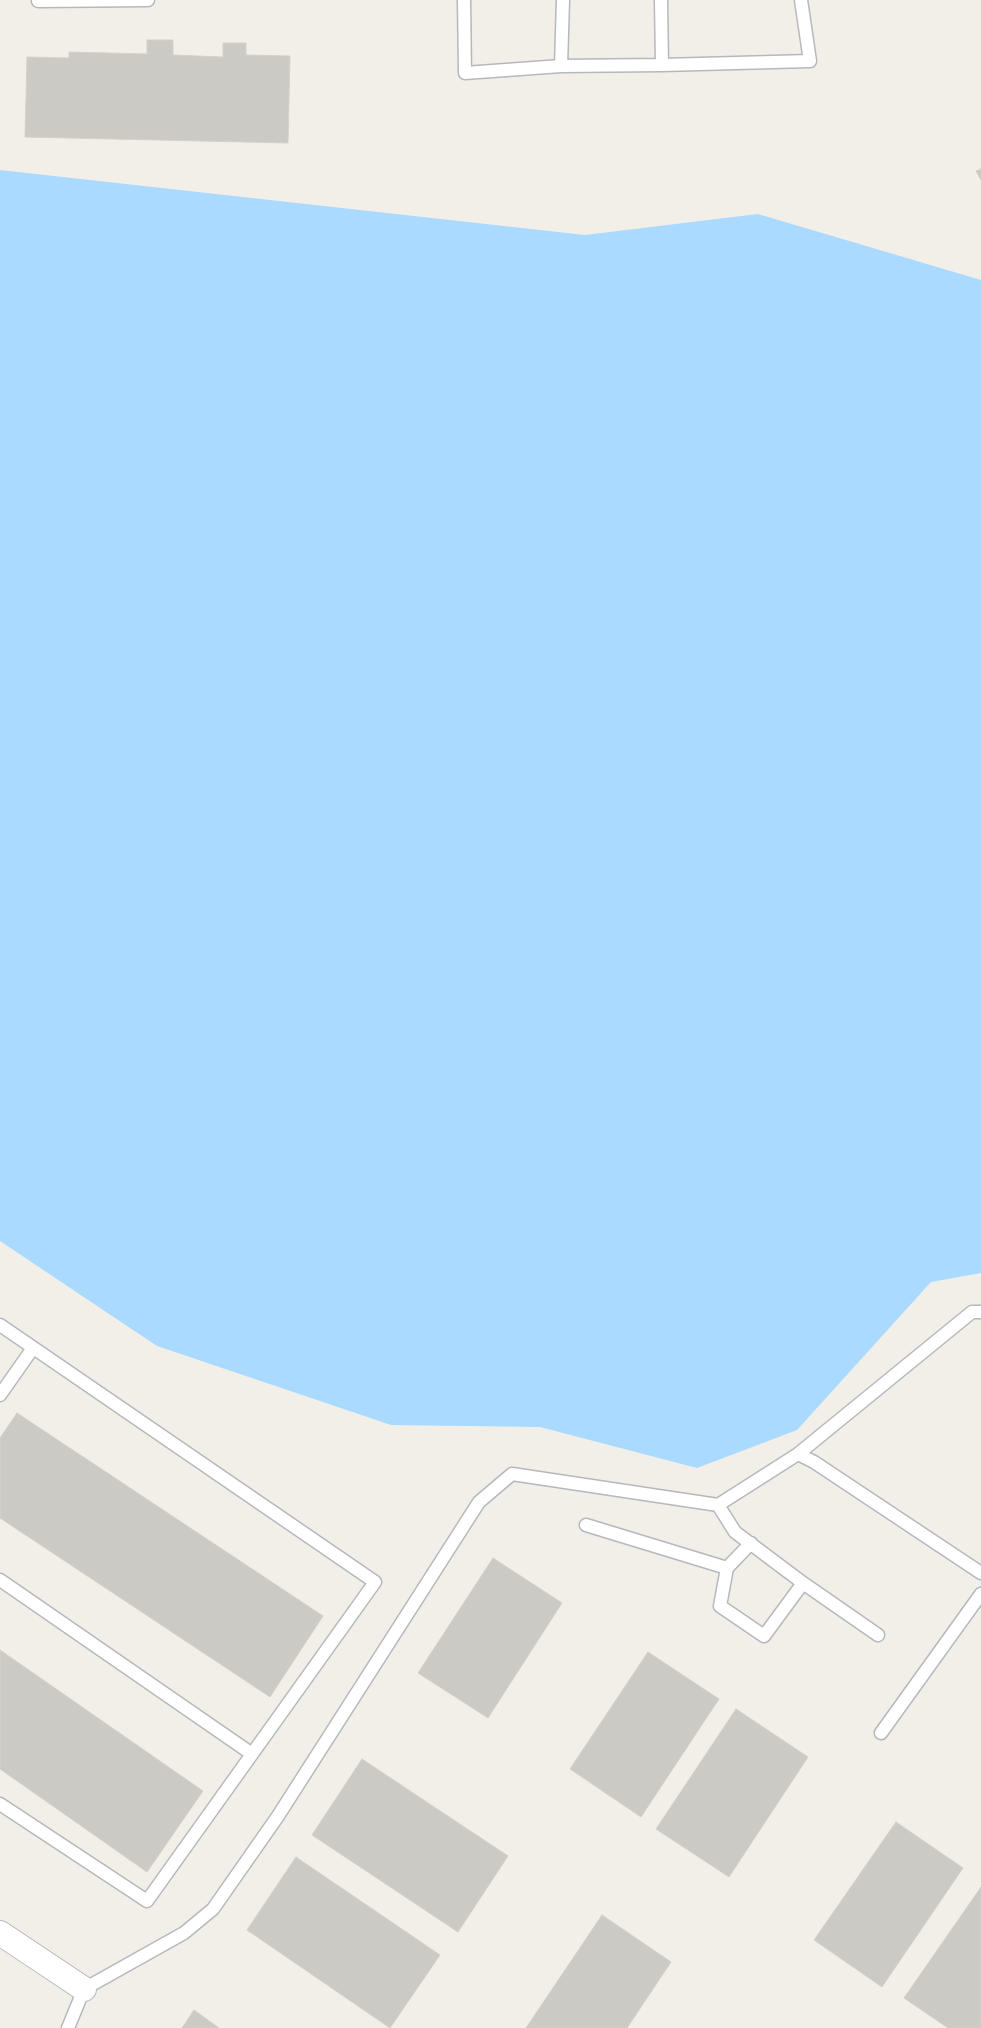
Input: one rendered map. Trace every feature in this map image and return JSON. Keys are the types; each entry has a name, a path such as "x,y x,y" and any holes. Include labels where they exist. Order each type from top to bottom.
{"street":[{"path":"0,1933 84,1989"}],"lane":[{"path":"38,2 148,0"},
{"path":"464,0 465,73 561,66 810,61 801,0"},
{"path":"561,66 563,0"},
{"path":"661,0 662,65"},
{"path":"68,2028 84,1989 184,1933 213,1909 278,1816 479,1502 512,1474 718,1505 798,1454 972,1312 981,1312"},
{"path":"0,1325 375,1582 147,1901 0,1804"},
{"path":"0,1395 34,1348"},
{"path":"798,1454 814,1462 981,1573"},
{"path":"718,1505 736,1532 803,1583 878,1635"},
{"path":"586,1525 727,1568"},
{"path":"751,1543 727,1568 720,1606 764,1636 803,1583"},
{"path":"0,1580 252,1754"},
{"path":"880,1733 981,1594"}],"water":[{"path":"0,170 585,235 758,214 981,280 981,1273 931,1282 797,1430 697,1468 540,1427 391,1425 157,1346 0,1241"}],"building":[{"path":"147,40 173,40 173,55 223,57 223,43 246,43 246,55 290,56 288,143 25,137 27,57 69,58 69,52 147,54"},
{"path":"981,169 981,180 976,171"},
{"path":"17,1413 323,1616 270,1697 0,1518 0,1438"},
{"path":"493,1558 562,1603 488,1718 418,1673"},
{"path":"0,1650 203,1791 147,1872 0,1769"},
{"path":"648,1652 719,1699 641,1817 570,1769"},
{"path":"736,1709 808,1757 729,1877 656,1829"},
{"path":"362,1759 508,1856 458,1932 312,1835"},
{"path":"896,1822 963,1868 882,1987 814,1940"},
{"path":"296,1857 440,1955 390,2028 247,1930"},
{"path":"981,1887 981,2028 948,2028 904,1998"},
{"path":"602,1915 671,1962 627,2028 526,2028"},
{"path":"194,2010 219,2028 182,2028"}]}
